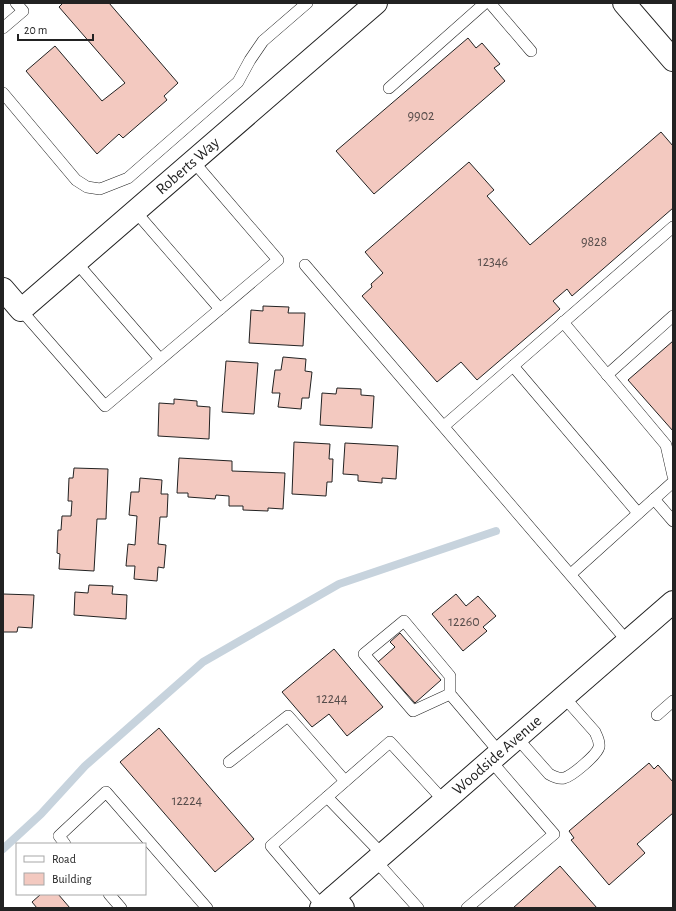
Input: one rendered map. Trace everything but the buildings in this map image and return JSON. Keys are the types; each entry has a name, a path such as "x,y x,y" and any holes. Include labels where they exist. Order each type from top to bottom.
{"main road":[{"name":"Roberts Way","path":"21,310 376,3"},
{"path":"624,3 673,60"},
{"path":"3,289 21,310"},
{"name":"Woodside Avenue","path":"330,905 379,857 673,602"}],"lane":[{"path":"3,28 23,11 16,3"},
{"path":"3,94 76,180 87,187 100,189 128,178 238,82 250,60 264,41 307,3"},
{"path":"388,88 485,3"},
{"path":"490,3 531,51"},
{"path":"21,310 105,406 278,260 193,161"},
{"path":"136,211 220,309"},
{"path":"444,426 673,227"},
{"path":"76,262 160,359"},
{"path":"305,265 628,642"},
{"path":"607,375 673,316"},
{"path":"563,322 666,445 673,476"},
{"path":"512,366 638,514"},
{"path":"570,574 673,482"},
{"path":"654,499 673,521"},
{"path":"450,694 413,711 364,654 404,621 450,676 450,694 495,757 554,834 467,908"},
{"path":"517,738 549,774 556,778 565,778 577,770 596,753 599,746 598,739 595,732 564,697"},
{"path":"657,715 673,701"},
{"path":"229,762 288,716 345,781"},
{"path":"330,905 270,846 390,742 444,801"},
{"path":"65,843 59,836 106,792 207,908"},
{"path":"327,797 379,857 418,908"},
{"path":"110,895 121,908"}],"waterway":[{"path":"3,849 41,814 85,766 203,662 339,584 496,531"}]}
